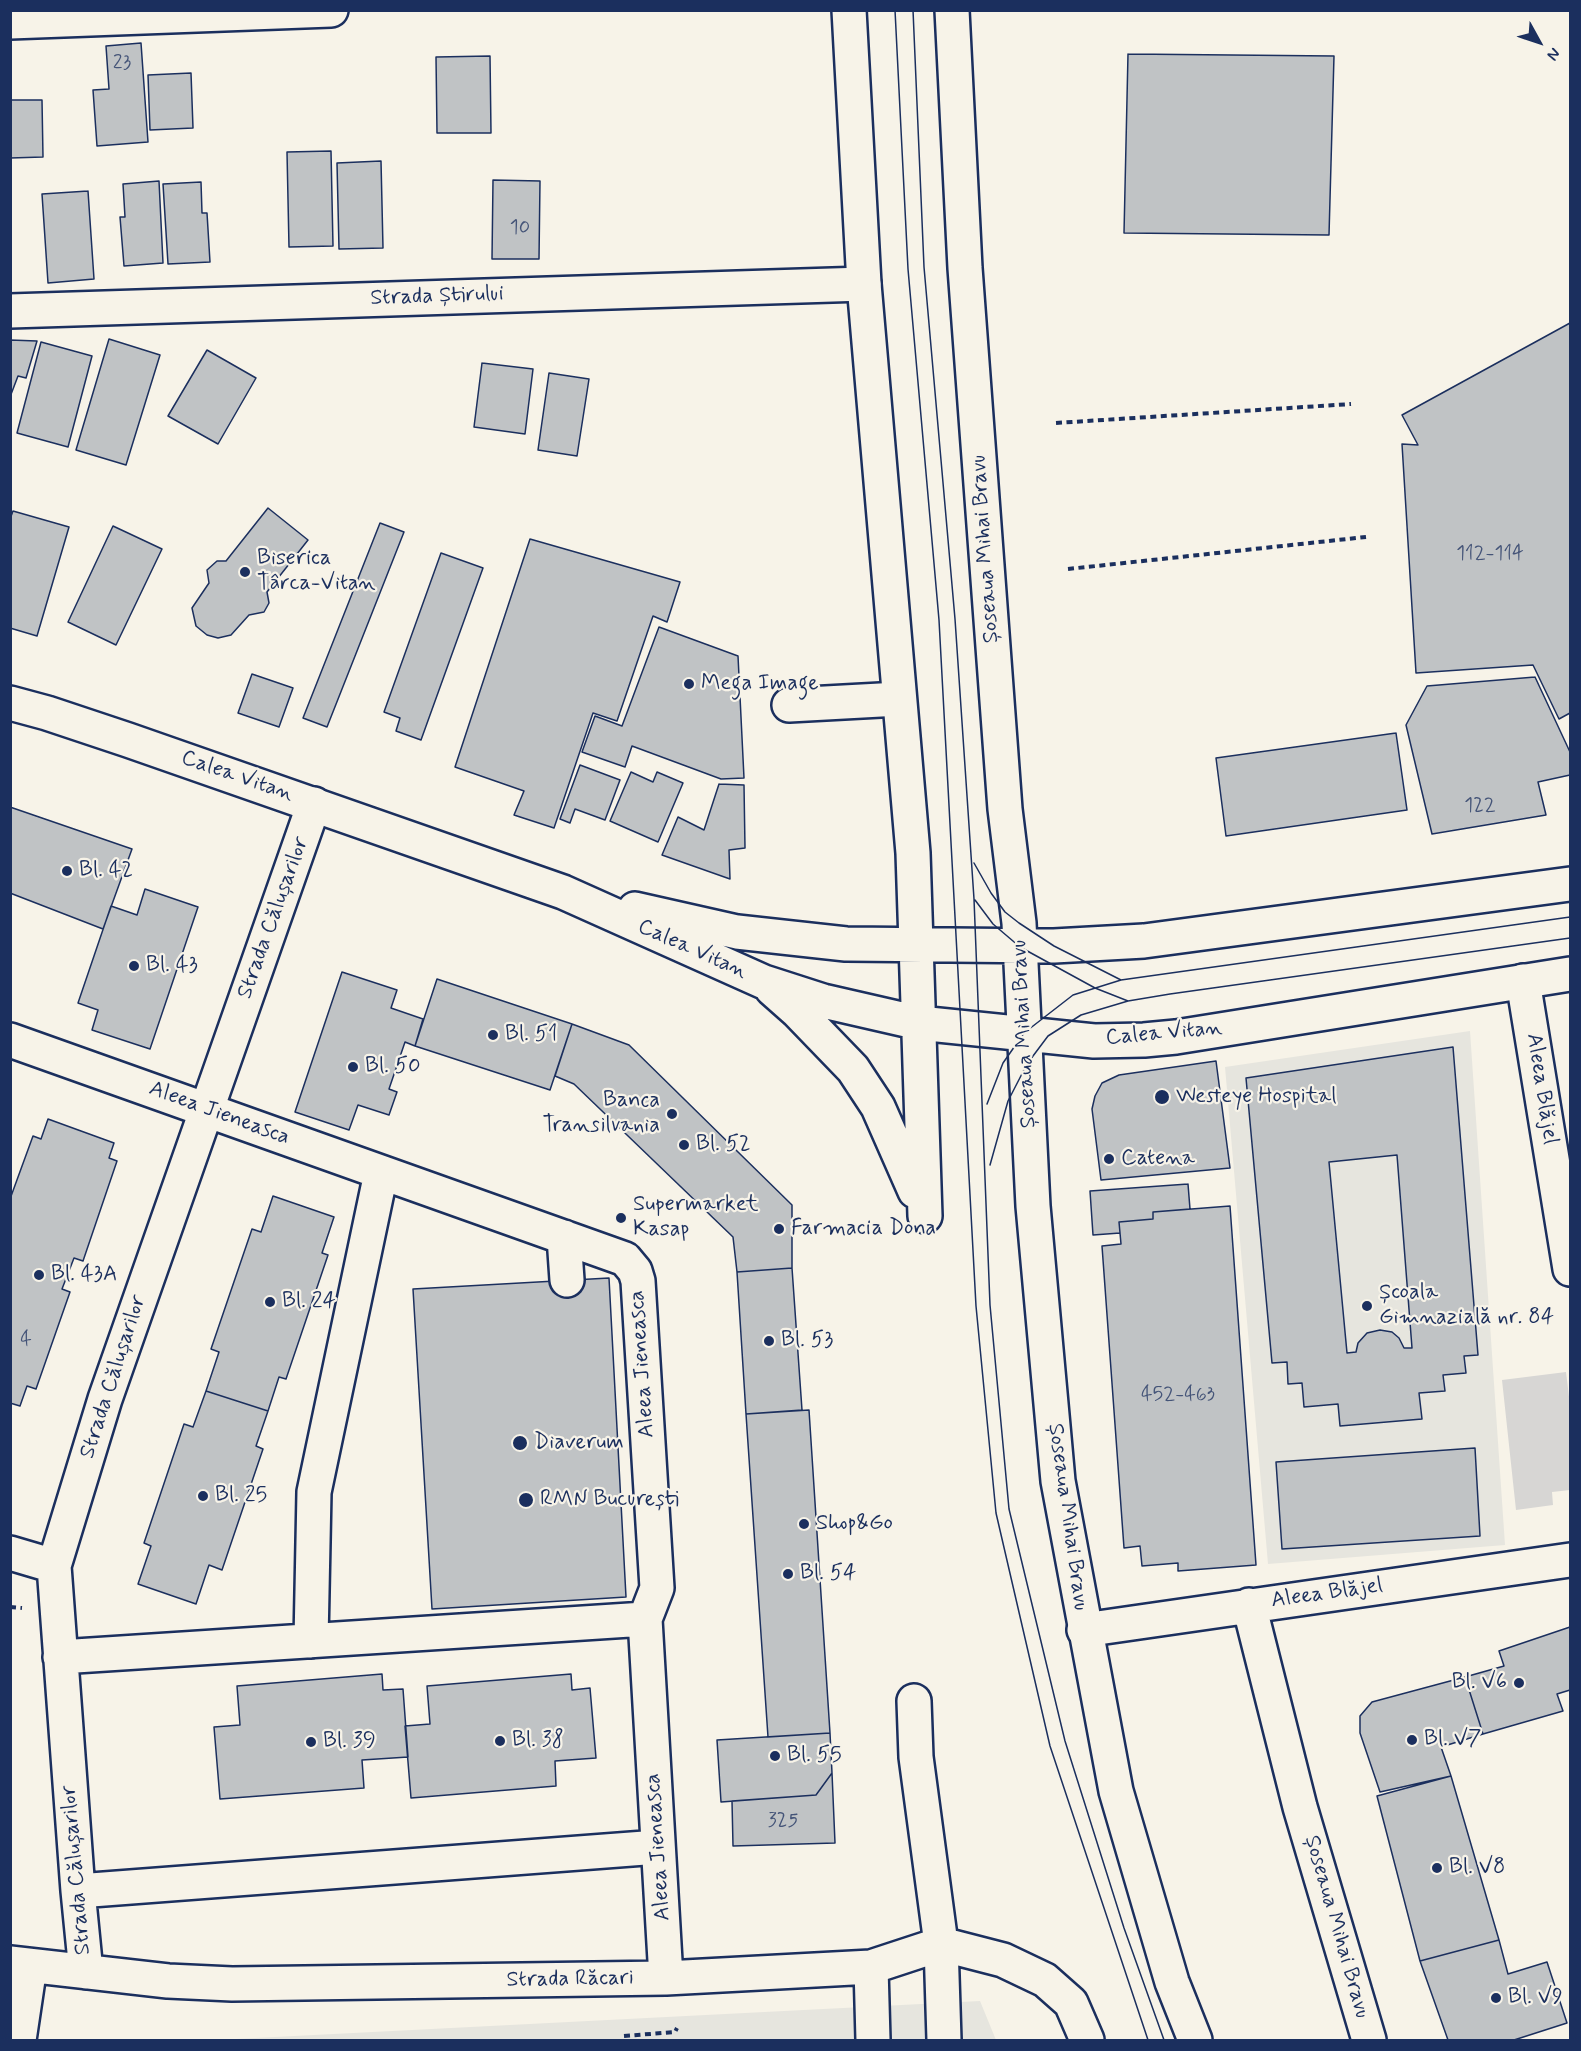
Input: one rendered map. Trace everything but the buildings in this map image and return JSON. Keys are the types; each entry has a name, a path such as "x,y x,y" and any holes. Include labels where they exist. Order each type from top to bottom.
{"street":[{"path":"10,22 331,10"},
{"path":"764,982 798,1012 853,1069 878,1107 900,1152 925,1216 913,853 864,284 849,10"},
{"name":"Șoseaua Mihai Bravu","path":"952,10 965,268 1005,809 1020,947 1032,1206 1058,1481 1084,1630 1116,1791 1158,1938 1195,2040"},
{"name":"Strada Știrului","path":"10,311 864,284"},
{"path":"789,705 899,699"},
{"name":"Calea Vitan","path":"10,703 48,712 563,892 764,982 823,1001 920,1023 1116,1041 1176,1037 1570,974"},
{"name":"Strada Călușarilor","path":"87,1972 78,1891 54,1566 105,1398 314,804"},
{"name":"Calea Vitan","path":"563,892 736,932 846,944 1020,947 1144,941 1570,884"},
{"name":"Aleea Blăjel","path":"1523,981 1570,1269"},
{"name":"Aleea Jieneasca","path":"10,1040 625,1259 638,1281 657,1588 645,1618 666,1978"},
{"path":"310,1641 314,1492 381,1173"},
{"path":"564,1237 567,1280"},
{"path":"10,1553 54,1566"},
{"name":"Aleea Blăjel","path":"1084,1630 1570,1560"},
{"name":"Șoseaua Mihai Bravu","path":"1249,1605 1309,1839 1369,2040"},
{"path":"60,1657 310,1641 584,1611 645,1618"},
{"path":"914,1701 917,1767 941,1944 944,2040"},
{"path":"78,1891 658,1847"},
{"path":"941,1944 1003,1959 1045,1980 1071,2003 1087,2040"},
{"name":"Strada Răcari","path":"20,1965 232,1984 666,1978 871,1966 941,1944"},
{"path":"19,2040 20,1965"},
{"path":"871,1966 873,2040"}],"path":[{"path":"1056,423 1351,404"},
{"path":"1068,568 1366,537"},
{"path":"628,2040 624,2036 675,2032 677,2028"}],"shaded area":[{"name":"Școala Gimnazială nr. 84","path":"1470,1031 1505,1545 1268,1564 1225,1067"},
{"path":"1566,1372 1570,1405 1570,1490 1552,1492 1553,1505 1516,1510 1502,1380"},
{"path":"980,2001 996,2040 216,2040"}],"tram line":[{"path":"895,10 908,269 939,620 976,1306 996,1513 1050,1746 1148,2040"},
{"path":"913,10 924,267 955,619 974,899 990,1305 1009,1509 1065,1741 1124,1928 1164,2040"},
{"path":"974,863 1005,912 1054,946 1121,980"},
{"path":"975,900 993,924 1020,947 1095,988 1128,1001"},
{"path":"987,1104 1003,1063 1024,1033 1073,995 1121,980 1570,917"},
{"path":"990,1165 1008,1101 1027,1064 1048,1036 1081,1015 1128,1001 1170,994 1570,938"}],"place":[{"name":"Biserica Târca-Vitan","path":"245,572"},
{"name":"Mega Image","path":"689,684"},
{"name":"Bl. 42","path":"67,871"},
{"name":"Bl. 43","path":"134,966"},
{"name":"Bl. 51","path":"493,1035"},
{"name":"Bl. 50","path":"353,1067"},
{"name":"Westeye Hospital","path":"1162,1097"},
{"name":"Banca Transilvania","path":"672,1114"},
{"name":"Bl. 52","path":"684,1145"},
{"name":"Catena","path":"1109,1159"},
{"name":"Supermarket Kasap","path":"621,1218"},
{"name":"Farmacia Dona","path":"779,1229"},
{"name":"Bl. 43A","path":"39,1275"},
{"name":"Bl. 24","path":"270,1302"},
{"name":"Școala Gimnazială nr. 84","path":"1367,1306"},
{"name":"Bl. 53","path":"769,1341"},
{"name":"Diaverum","path":"520,1443"},
{"name":"Bl. 25","path":"203,1496"},
{"name":"RMN București","path":"526,1500"},
{"name":"Shop&Go","path":"804,1524"},
{"name":"Bl. 54","path":"788,1574"},
{"name":"Bl. V6","path":"1519,1683"},
{"name":"Bl. V7","path":"1412,1740"},
{"name":"Bl. 38","path":"500,1741"},
{"name":"Bl. 39","path":"311,1742"},
{"name":"Bl. 55","path":"775,1756"},
{"name":"Bl. V8","path":"1437,1868"},
{"name":"Bl. V9","path":"1496,1998"}]}
